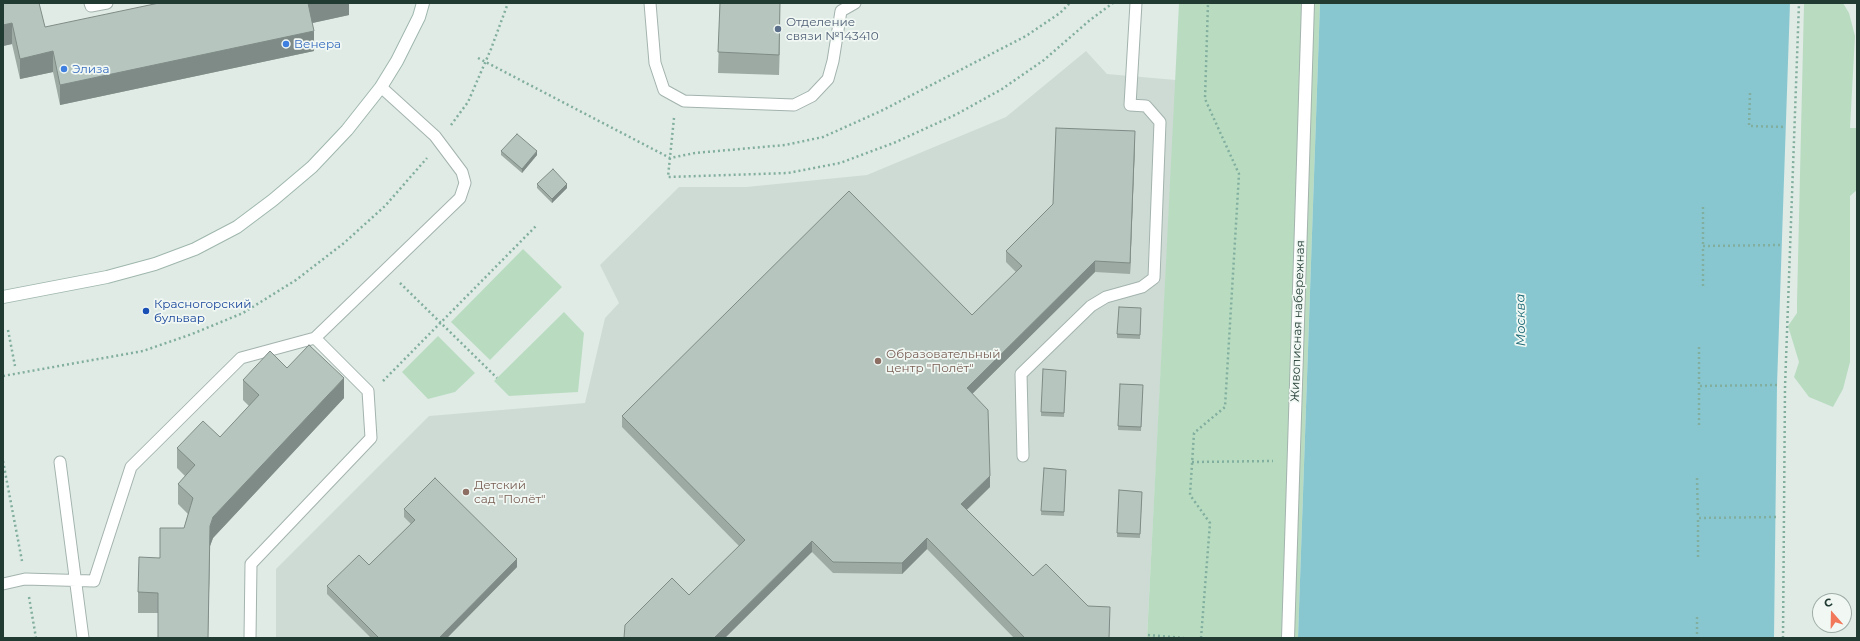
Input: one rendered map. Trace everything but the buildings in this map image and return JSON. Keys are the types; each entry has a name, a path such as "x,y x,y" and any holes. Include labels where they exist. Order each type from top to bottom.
{"street":[{"path":"3,297 107,277 155,264 195,248 237,227 312,168 347,130 382,87 404,48 419,16 423,3"},
{"name":"Живописная набережная","path":"1288,638 1308,3"}],"lane":[{"path":"90,3 91,6 107,3"},
{"path":"650,3 655,63 664,90 684,101 794,105 812,96 828,79 833,61 841,11 855,3"},
{"path":"1023,456 1021,374 1091,306 1106,297 1142,287 1154,278 1160,122 1146,106 1130,105 1136,3"},
{"path":"3,584 25,579 75,579 94,581 131,467 241,358 315,338 460,198 466,183 462,172 439,142 382,87"},
{"path":"250,638 251,564 371,438 368,391 315,338"},
{"path":"60,462 83,638"}],"path":[{"path":"3,376 143,351 192,334 243,313 296,280 344,243 385,206 414,175 468,102 491,49 508,3"},
{"path":"676,97 668,177 788,173 840,163 896,142 937,123 1002,89 1044,60 1090,20 1113,3"},
{"path":"1201,638 1210,523 1190,495 1194,433 1225,407 1240,174 1205,99 1208,3"},
{"path":"1783,638 1785,387 1799,3"},
{"path":"1750,93 1749,126 1786,127"},
{"path":"1703,207 1703,286"},
{"path":"368,391 382,382 537,225"},
{"path":"1703,246 1782,246"},
{"path":"386,269 497,378"},
{"path":"8,330 15,366"},
{"path":"1699,347 1699,425"},
{"path":"1699,386 1777,385"},
{"path":"3,461 36,638"},
{"path":"1192,462 1294,461"},
{"path":"1697,478 1698,557"},
{"path":"1698,518 1776,517"},
{"path":"1697,618 1697,638"},
{"path":"1148,635 1184,638"}],"shaded area":[{"name":"Образовательный центр \"Полёт\"","path":"1086,51 1107,74 1176,80 1147,638 276,638 276,569 429,416 585,403 605,318 619,303 600,265 679,187 746,187 867,175 1006,117"}],"green space":[{"path":"1179,3 1320,3 1298,638 1147,638"},
{"path":"1804,3 1843,3 1849,13 1855,36 1850,128 1857,128 1857,190 1850,196 1850,362 1843,389 1833,407 1809,397 1794,377 1799,362 1788,326 1797,313"},
{"path":"523,249 562,287 490,360 451,322"},
{"path":"564,312 584,333 578,392 509,396 494,381"},
{"path":"438,336 475,373 455,392 428,399 402,372"}],"water":[{"name":"Москва","path":"1320,3 1790,3 1777,385 1774,638 1298,638"}],"place":[{"name":"Отделение связи №143410","path":"778,29"},
{"name":"Венера","path":"286,44"},
{"name":"Элиза","path":"64,69"},
{"name":"Красногорский бульвар","path":"146,311"},
{"name":"Образовательный центр \"Полёт\"","path":"878,361"},
{"name":"Детский сад \"Полёт\"","path":"466,492"}]}
